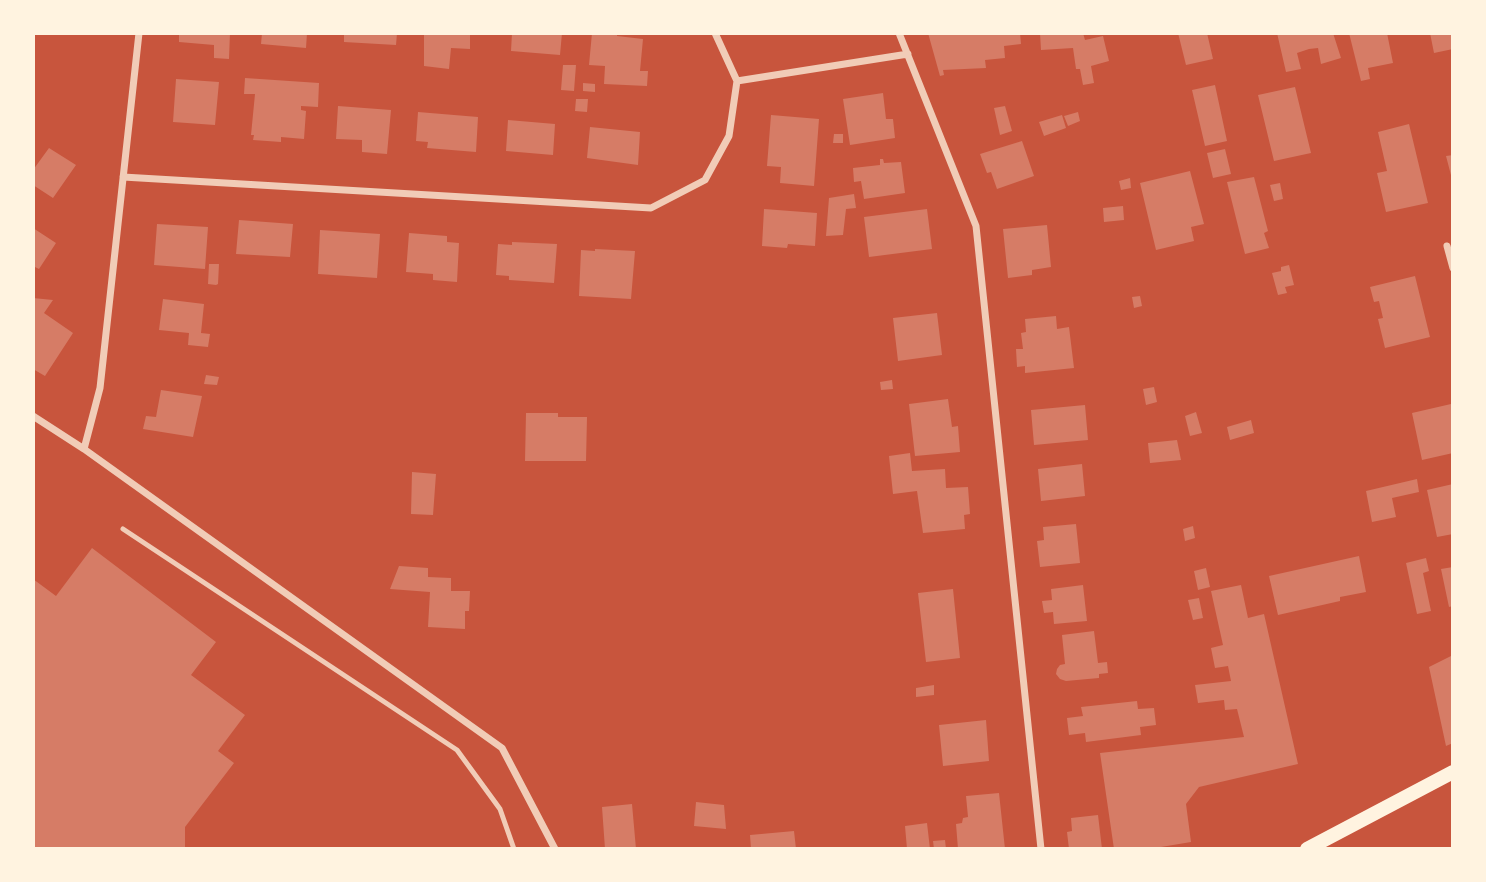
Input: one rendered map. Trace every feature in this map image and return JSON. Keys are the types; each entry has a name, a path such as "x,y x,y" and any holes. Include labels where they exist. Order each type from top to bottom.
{"main road":[{"path":"1307,849 1453,772"}],"street":[{"path":"84,449 100,388 139,33"},
{"path":"123,177 651,208 705,180 729,136 737,81 715,33"},
{"path":"899,33 976,226 1041,849"},
{"path":"737,81 908,54"},
{"path":"1447,246 1453,268"},
{"path":"33,416 84,449 502,748 555,849"}],"lane":[{"path":"123,529 457,750 500,809 514,849"}],"building":[{"path":"179,33 230,33 229,59 214,58 214,45 179,42"},
{"path":"262,33 307,33 306,48 261,44"},
{"path":"344,33 397,33 396,45 344,42"},
{"path":"424,33 470,33 470,49 451,48 449,69 424,66"},
{"path":"512,33 562,33 560,55 511,51"},
{"path":"592,33 617,33 617,36 643,39 640,71 648,71 647,86 604,84 605,66 589,65"},
{"path":"928,33 1020,33 1021,44 1004,46 1005,58 985,60 986,68 943,70 944,75 940,76"},
{"path":"1040,33 1083,33 1085,40 1103,36 1109,61 1091,66 1094,83 1083,85 1080,69 1076,69 1073,48 1041,50"},
{"path":"1178,33 1207,33 1213,59 1186,65"},
{"path":"1277,33 1333,33 1341,58 1321,64 1318,48 1309,49 1297,53 1301,69 1286,72"},
{"path":"1349,33 1387,33 1393,63 1368,68 1370,79 1361,81"},
{"path":"1430,33 1453,33 1453,49 1434,53"},
{"path":"563,65 576,65 574,91 561,90"},
{"path":"245,78 319,83 318,107 301,106 301,110 306,111 304,139 281,137 281,142 253,140 254,135 251,135 255,94 244,94"},
{"path":"176,79 219,82 215,125 173,122"},
{"path":"583,83 595,84 595,92 583,91"},
{"path":"1215,85 1227,141 1205,146 1192,90"},
{"path":"1295,87 1311,153 1274,161 1258,95"},
{"path":"883,93 886,119 893,119 895,138 850,145 843,99"},
{"path":"576,99 588,99 587,112 575,111"},
{"path":"338,106 391,110 387,154 362,152 362,140 336,139"},
{"path":"1005,106 1012,131 1000,135 994,108"},
{"path":"418,112 478,117 476,152 427,148 428,142 416,141"},
{"path":"1078,112 1080,121 1068,126 1064,116"},
{"path":"771,115 819,119 814,186 780,183 781,167 767,166"},
{"path":"1062,115 1066,128 1044,136 1039,122"},
{"path":"508,120 555,124 553,155 506,151"},
{"path":"1409,124 1428,203 1386,212 1377,173 1387,171 1378,132"},
{"path":"590,127 640,132 638,165 587,158"},
{"path":"834,134 843,134 843,143 833,143"},
{"path":"1022,141 1034,176 997,189 980,154"},
{"path":"49,148 76,165 53,198 33,185 33,170"},
{"path":"1225,149 1231,174 1213,178 1207,153"},
{"path":"1453,155 1453,179 1452,179 1446,156"},
{"path":"880,159 883,159 884,163 901,162 905,193 864,199 861,181 854,182 853,168 880,165"},
{"path":"1190,171 1204,224 1191,227 1194,241 1156,250 1140,183"},
{"path":"1254,177 1268,231 1264,233 1269,248 1245,254 1227,182"},
{"path":"1130,178 1131,188 1121,190 1119,181"},
{"path":"1280,183 1283,199 1274,201 1270,185"},
{"path":"854,194 856,208 846,209 843,235 826,236 829,198"},
{"path":"1123,206 1124,220 1104,222 1103,208"},
{"path":"764,209 817,213 815,246 762,246"},
{"path":"927,209 932,249 869,257 864,217"},
{"path":"239,220 293,224 290,257 236,254"},
{"path":"157,224 208,227 205,269 154,265"},
{"path":"1047,225 1051,267 1032,270 1032,275 1008,278 1003,229"},
{"path":"33,228 56,243 39,269 33,269"},
{"path":"320,230 380,234 377,278 318,274"},
{"path":"409,233 447,236 447,242 459,243 457,282 433,280 433,274 406,272"},
{"path":"512,242 557,244 554,283 509,280 509,276 496,275 498,244 512,245"},
{"path":"581,250 635,251 631,299 579,296"},
{"path":"209,264 219,264 216,285 208,284"},
{"path":"1289,265 1294,285 1285,287 1287,293 1278,295 1272,273"},
{"path":"1415,276 1430,337 1385,348 1378,319 1383,318 1379,301 1374,302 1370,287"},
{"path":"1140,296 1142,306 1134,308 1132,297"},
{"path":"33,298 53,300 44,313 73,333 45,376 33,369"},
{"path":"163,299 204,304 201,333 210,334 208,347 188,345 189,333 159,330"},
{"path":"937,313 942,355 898,361 893,318"},
{"path":"1056,316 1057,329 1069,327 1074,368 1025,373 1025,366 1017,367 1016,349 1023,349 1021,333 1026,332 1025,319"},
{"path":"206,375 219,377 217,385 204,384"},
{"path":"892,380 893,389 881,390 880,382"},
{"path":"1154,387 1157,402 1146,405 1143,389"},
{"path":"161,390 202,396 193,437 143,429 146,416 156,417"},
{"path":"948,399 952,427 958,426 960,452 915,456 909,404"},
{"path":"1451,404 1453,453 1422,460 1412,413"},
{"path":"1085,405 1088,440 1034,445 1031,410"},
{"path":"1196,412 1202,433 1190,436 1185,416"},
{"path":"526,413 587,417 586,461 525,461"},
{"path":"1251,420 1254,433 1230,440 1227,427"},
{"path":"1177,440 1181,460 1150,463 1148,443"},
{"path":"910,453 912,471 945,469 946,488 968,487 970,514 964,515 965,529 923,533 917,491 893,494 889,456"},
{"path":"1082,464 1085,496 1041,501 1038,469"},
{"path":"412,472 436,474 433,515 411,514"},
{"path":"1417,479 1419,492 1392,498 1396,517 1372,522 1366,491"},
{"path":"1453,484 1453,534 1437,537 1427,490"},
{"path":"1076,524 1080,563 1040,567 1037,541 1044,540 1043,527"},
{"path":"1193,526 1195,538 1185,541 1183,529"},
{"path":"92,548 216,642 191,675 245,715 218,751 234,763 185,827 185,849 33,849 33,579 56,596"},
{"path":"1359,556 1366,592 1340,597 1340,601 1278,615 1269,576"},
{"path":"1426,558 1429,571 1423,573 1431,611 1417,614 1406,563"},
{"path":"399,566 428,568 428,577 451,578 451,591 470,591 469,611 465,611 465,629 428,627 430,592 390,589"},
{"path":"1453,567 1453,606 1449,607 1441,569"},
{"path":"1206,568 1210,587 1198,590 1194,571"},
{"path":"1083,585 1087,621 1054,624 1053,612 1044,613 1042,601 1052,600 1051,589"},
{"path":"1241,585 1248,618 1264,614 1298,764 1199,787 1186,804 1191,842 1149,849 1114,849 1100,753 1244,737 1237,709 1225,710 1224,700 1198,703 1195,685 1231,681 1228,666 1215,668 1211,648 1223,645 1211,591"},
{"path":"953,589 960,658 926,662 918,593"},
{"path":"1199,598 1203,618 1193,620 1188,600"},
{"path":"1094,631 1098,663 1107,662 1108,673 1099,674 1099,678 1066,681 1060,679 1056,674 1057,669 1065,664 1062,635"},
{"path":"1453,655 1453,743 1446,746 1429,667"},
{"path":"934,685 934,695 916,697 916,688"},
{"path":"1137,701 1138,709 1154,708 1156,725 1140,727 1141,735 1086,742 1085,733 1069,735 1067,718 1083,716 1081,707"},
{"path":"986,720 989,761 943,766 939,725"},
{"path":"999,793 1005,849 958,849 956,824 962,823 963,818 968,817 966,796"},
{"path":"696,802 724,805 726,829 694,826"},
{"path":"632,804 636,849 605,849 602,807"},
{"path":"1098,815 1102,849 1069,849 1067,832 1072,831 1071,818"},
{"path":"927,823 930,849 907,849 905,826"},
{"path":"794,831 796,849 751,849 750,835"},
{"path":"945,840 946,849 934,849 933,841"}]}
